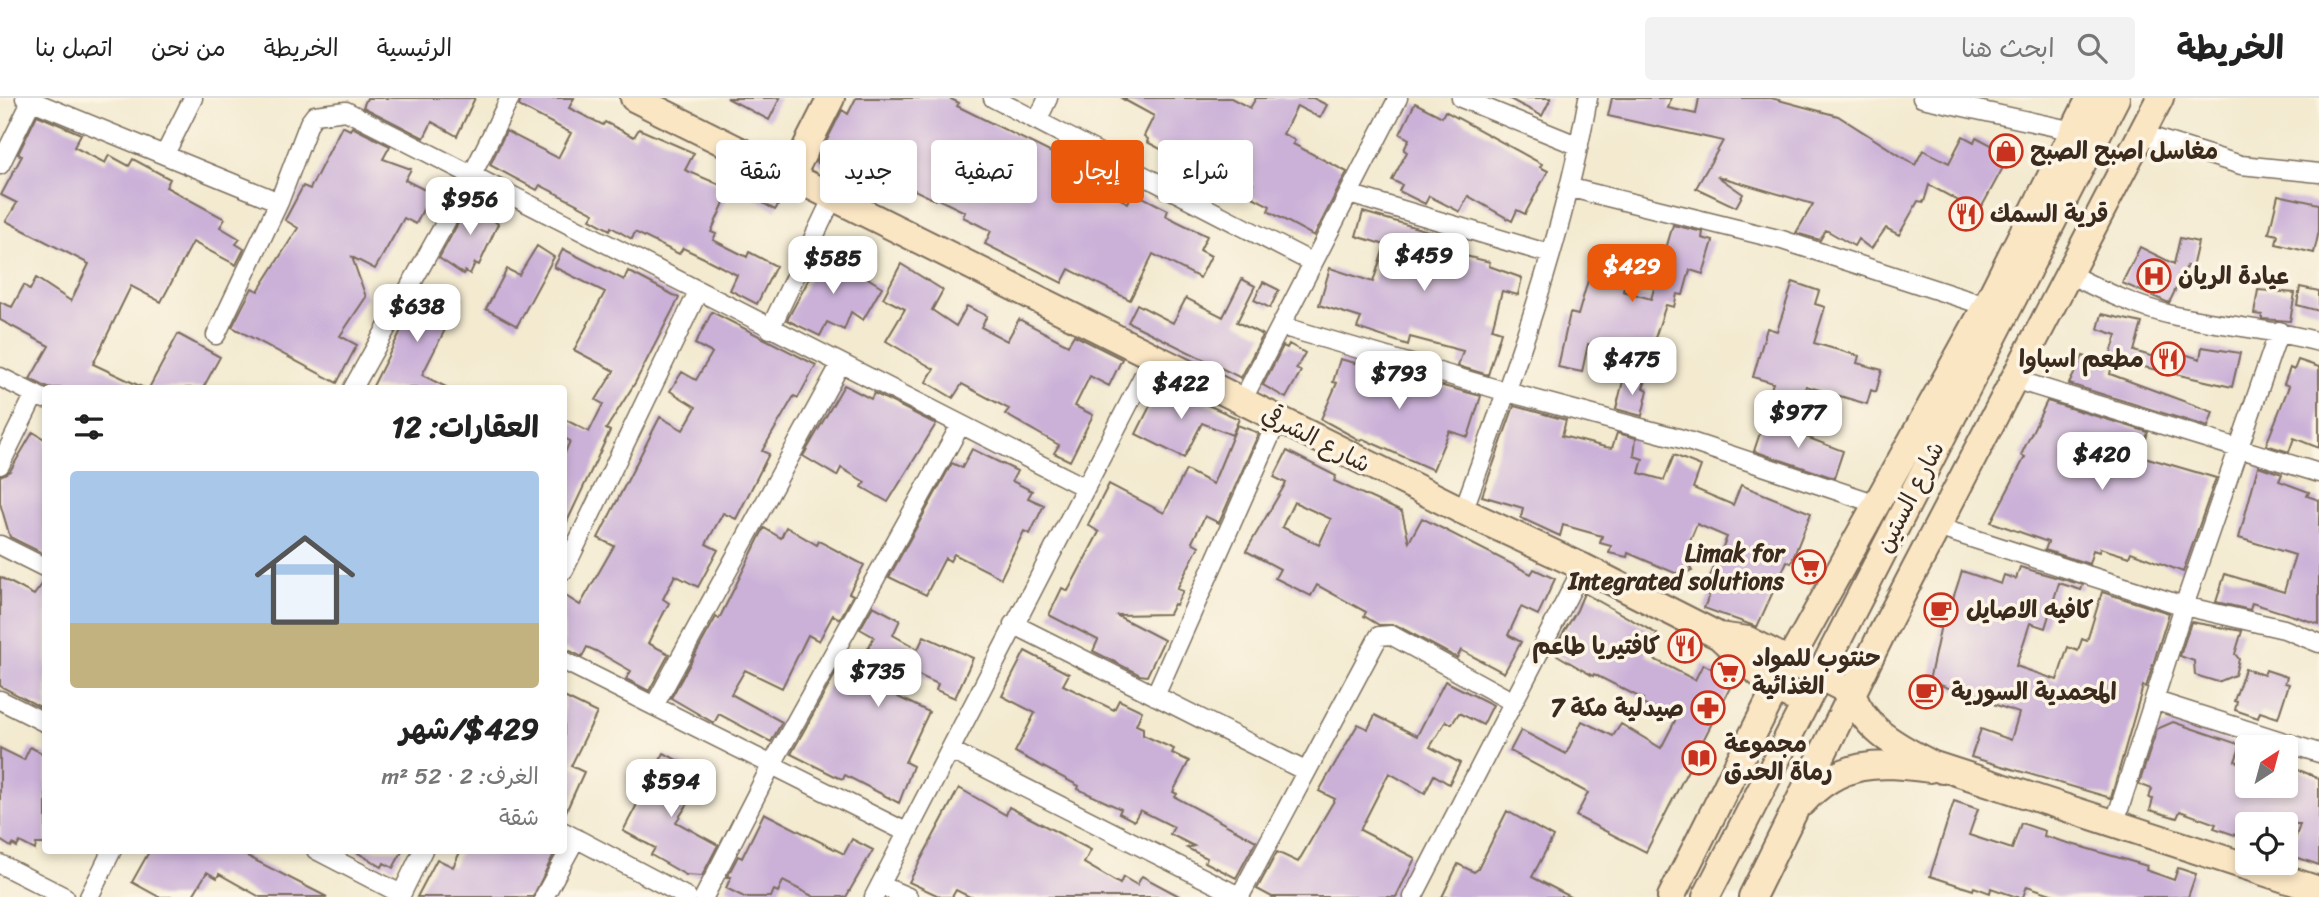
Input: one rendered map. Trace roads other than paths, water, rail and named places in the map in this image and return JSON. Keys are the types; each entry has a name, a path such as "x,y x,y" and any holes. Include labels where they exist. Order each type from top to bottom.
{"street":[{"path":"165,155 193,98"},
{"path":"356,385 471,177 510,98"},
{"name":"شارع الشرقي","path":"634,98 717,140"},
{"path":"806,147 831,98"},
{"path":"993,98 1313,263"},
{"path":"1037,121 1048,98"},
{"path":"1242,401 1398,98"},
{"path":"1461,98 1579,146"},
{"path":"1463,512 1507,393 1571,188 1588,98"},
{"path":"1922,98 2074,131"},
{"path":"1671,897 1789,662 1986,306 2090,98"},
{"name":"شارع الستين","path":"1706,897 2116,98"},
{"name":"شارع الستين","path":"1752,897 1837,722 2013,379 2071,275 2160,98"},
{"path":"0,165 30,99 279,202"},
{"path":"216,335 279,202 309,123 315,115 346,111 1086,488"},
{"path":"2142,134 2241,165 2319,173"},
{"path":"1571,188 1782,240 1986,306"},
{"path":"1349,194 1550,254"},
{"path":"771,329 830,203"},
{"name":"شارع الشرقي","path":"845,203 1277,421 1583,567 1746,650"},
{"path":"2071,275 2115,298 2175,316 2279,331 2319,342"},
{"path":"567,564 698,292"},
{"path":"1281,326 1507,393 1682,439 1877,504"},
{"path":"2114,825 2156,701 2184,606 2279,331"},
{"path":"908,897 877,891 1153,357"},
{"path":"653,706 841,365"},
{"path":"0,377 40,397 0,465"},
{"path":"2013,379 2319,473"},
{"path":"1155,696 1277,421"},
{"path":"704,897 771,766 960,426"},
{"path":"1937,527 2184,606 2284,629 2319,643"},
{"path":"0,545 42,566"},
{"path":"1413,897 1583,567"},
{"path":"1746,650 1783,638 1815,615"},
{"path":"1013,624 1305,771"},
{"path":"950,750 1240,897 1379,636 1385,634 1513,702"},
{"path":"1746,650 1789,662 1852,693 1857,709 1875,730 1942,770"},
{"path":"1746,650 1776,689 1837,722 1942,770 2319,890"},
{"path":"1746,650 1757,687 1759,724"},
{"path":"567,663 906,832"},
{"path":"0,700 42,721"},
{"path":"2156,701 2319,753"},
{"path":"1793,813 1821,785 1849,770 1868,764 1942,770"},
{"path":"570,835 687,897"},
{"path":"89,897 110,854"},
{"path":"323,854 400,896 421,854"},
{"path":"544,897 562,854"},
{"path":"0,864 65,897"}],"place":[{"name":"مغاسل اصبح الصبح","path":"2006,151"},
{"name":"قرية السمك","path":"1966,214"},
{"name":"عيادة الريان","path":"2154,276"},
{"name":"مطعم اسباوا","path":"2168,359"},
{"name":"Limak for Integrated solutions","path":"1809,567"},
{"name":"كافيه الاصايل","path":"1941,610"},
{"name":"كافتيريا طاعم","path":"1685,646"},
{"name":"حنتوب للمواد الغذائية","path":"1728,672"},
{"name":"المحمدية السورية","path":"1926,692"},
{"name":"صيدلية مكة 7","path":"1708,708"},
{"name":"مجموعة رماة الحدق","path":"1699,758"}]}
